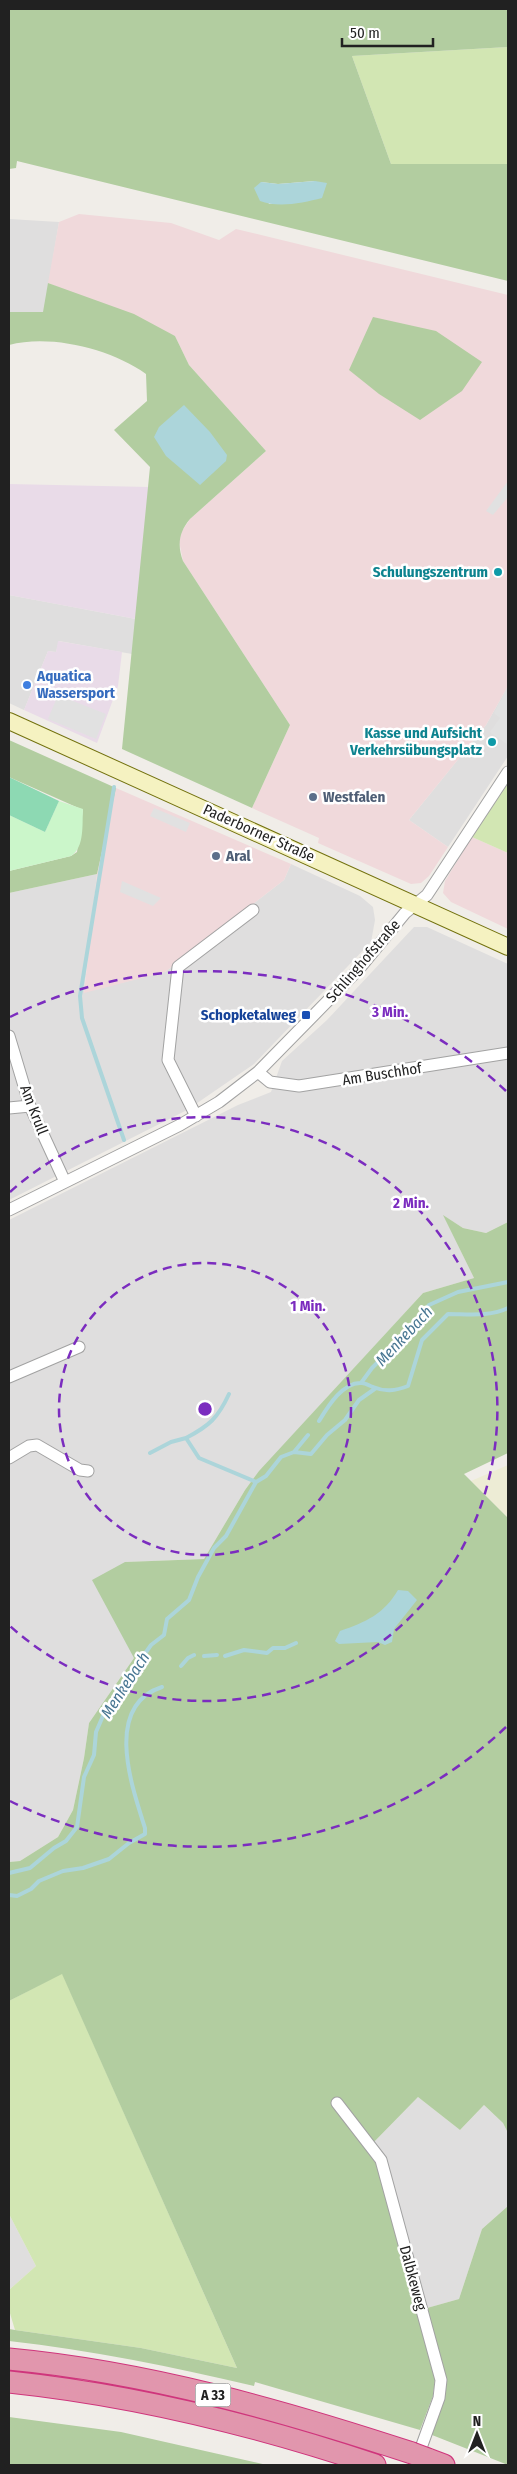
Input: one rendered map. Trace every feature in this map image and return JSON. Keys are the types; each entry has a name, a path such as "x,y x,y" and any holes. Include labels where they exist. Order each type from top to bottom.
{"highway":[{"name":"A 33","path":"9,2358 143,2379 254,2404 425,2461"},
{"name":"A 33","path":"9,2382 145,2403 248,2426 325,2448 375,2465"}],"main road":[{"name":"Paderborner Straße","path":"9,721 508,947"}],"street":[{"path":"416,904 427,895 508,772"},
{"name":"Schlinghofstraße","path":"9,1210 196,1116 239,1088 312,1020 358,970 398,921 416,904"},
{"path":"196,1116 168,1060 178,967 253,910"},
{"name":"Am Krull","path":"9,1036 30,1106 65,1182"},
{"name":"Am Buschhof","path":"258,1072 270,1082 299,1086 508,1053"},
{"path":"9,1108 30,1106"},
{"path":"9,1377 80,1347"},
{"path":"9,1458 29,1446 37,1445 80,1470 88,1471"},
{"name":"Dalbkeweg","path":"337,2103 381,2160 441,2380 439,2398 425,2461"}],"shaded area":[{"path":"79,214 171,223 219,240 236,229 508,295 508,686 486,725 409,820 448,847 429,876 421,883 411,884 318,843 319,838 252,808 290,725 183,561 179,541 182,531 190,519 266,451 189,365 175,336 48,283 59,222"},
{"path":"9,219 59,222 44,312 9,312"},
{"path":"508,481 508,497 493,515 486,511"},
{"path":"9,484 149,487 136,619 9,595"},
{"path":"9,595 136,619 132,654 59,641 56,652 48,651 24,710 9,703"},
{"path":"58,641 122,652 118,686 97,743 24,710 48,651 56,652"},
{"path":"508,686 508,756 448,847 409,820 486,725"},
{"path":"508,686 508,745 490,732 500,718 494,713"},
{"path":"58,695 106,714 96,739 48,719"},
{"path":"116,788 291,864 284,880 165,972 84,993 97,874"},
{"path":"154,808 190,823 186,832 150,816"},
{"path":"472,837 508,853 508,929 451,902 443,893 445,881"},
{"path":"291,864 360,896 373,907 375,920 371,942 254,1064 187,1110 9,1200 9,893 97,874 84,992 165,972 284,880"},
{"path":"122,881 161,898 153,906 120,892"},
{"path":"414,927 427,927 508,964 508,1222 486,1233 463,1228 444,1216 474,1278 423,1293 259,1472 245,1490 204,1559 125,1562 134,1658 89,1723 73,1810 58,1837 20,1861 9,1862 9,1220 238,1105 271,1092 282,1061 327,1020"},
{"path":"418,2097 460,2130 484,2105 503,2123 508,2133 508,2206 482,2229 459,2299 427,2308 373,2143"},
{"path":"9,2214 36,2266 9,2290"}],"green space":[{"path":"9,9 508,9 508,47 352,56 391,164 508,164 508,281 17,161 16,168 9,169","holes":["315,181 281,203 269,204 261,182 278,184"]},
{"path":"508,47 508,164 391,164 352,56"},
{"path":"48,283 134,314 175,336 189,365 266,451 190,519 183,529 180,539 183,561 290,725 252,808 122,749 150,467 114,430 147,401 146,374 116,357 80,346 43,341 9,345 9,312 43,312"},
{"path":"373,317 436,331 482,362 462,391 420,420 379,394 349,370"},
{"path":"9,740 116,788 97,874 9,893 9,871 71,856 77,852 83,810 9,777"},
{"path":"9,777 59,801 45,832 9,815"},
{"path":"508,783 508,853 472,837"},
{"path":"59,801 83,809 82,835 79,847 71,856 9,871 9,815 45,832"},
{"path":"443,1215 463,1228 486,1233 508,1222 508,1453 464,1474 508,1518 508,2133 503,2123 484,2105 460,2130 418,2097 373,2143 435,2380 433,2396 420,2430 255,2382 254,2386 132,2360 9,2341 9,2329 141,2348 237,2368 62,1974 9,2001 9,1862 20,1861 58,1837 73,1810 89,1723 134,1658 92,1580 125,1562 204,1559 245,1490 259,1471 423,1293 474,1278"},
{"path":"508,1465 508,1518 471,1481"},
{"path":"62,1973 237,2368 141,2348 15,2330 9,2310 9,2290 36,2266 9,2214 9,2001"},
{"path":"508,2206 508,2465 432,2435 444,2400 445,2379 427,2308 459,2299 482,2229"},
{"path":"9,2417 121,2432 267,2465 9,2465"}],"water":[{"path":"315,181 327,183 322,198 291,204 275,204 260,201 254,188 261,182 278,184"},
{"path":"184,405 210,432 227,455 226,461 200,485 166,456 154,437 159,427"},
{"path":"398,1590 408,1591 417,1600 394,1629 392,1642 385,1645 378,1642 339,1644 335,1641 340,1631 374,1616 387,1605"}],"waterway":[{"path":"114,787 80,996 82,1018 124,1140"},
{"name":"Menkebach","path":"361,1383 372,1368 408,1332 429,1305 458,1292 508,1282"},
{"name":"Menkebach","path":"319,1421 336,1396 348,1386 363,1383 377,1389 386,1390 408,1386 422,1340 448,1314 486,1314 508,1308"},
{"name":"Menkebach","path":"294,1452 311,1454 327,1435 345,1420 359,1400 376,1388"},
{"path":"229,1394 217,1415 201,1429 186,1438 199,1458 256,1482"},
{"name":"Menkebach","path":"9,1873 30,1868 54,1848 66,1841 77,1827 84,1777 94,1755 96,1732 106,1709 122,1694 130,1675 151,1645 164,1635 167,1619 189,1600 198,1577 214,1548 226,1536 256,1482 266,1476 281,1457 294,1452 308,1435"},
{"path":"150,1453 171,1442 186,1438"},
{"path":"225,1656 244,1650 267,1653 273,1648 285,1648 296,1643"},
{"path":"181,1666 188,1658 194,1655"},
{"path":"204,1656 217,1655"},
{"path":"9,1895 17,1896 31,1889 39,1881 63,1871 83,1868 109,1859 129,1843 145,1834 129,1770 126,1749 127,1729 133,1711 144,1697 162,1687"}],"place":[{"name":"Schulungszentrum","path":"498,572"},
{"name":"Aquatica Wassersport","path":"27,685"},
{"name":"Kasse und Aufsicht Verkehrsübungsplatz","path":"492,742"},
{"name":"Westfalen","path":"313,797"},
{"name":"Aral","path":"216,856"},
{"name":"Schopketalweg","path":"306,1015"}]}
